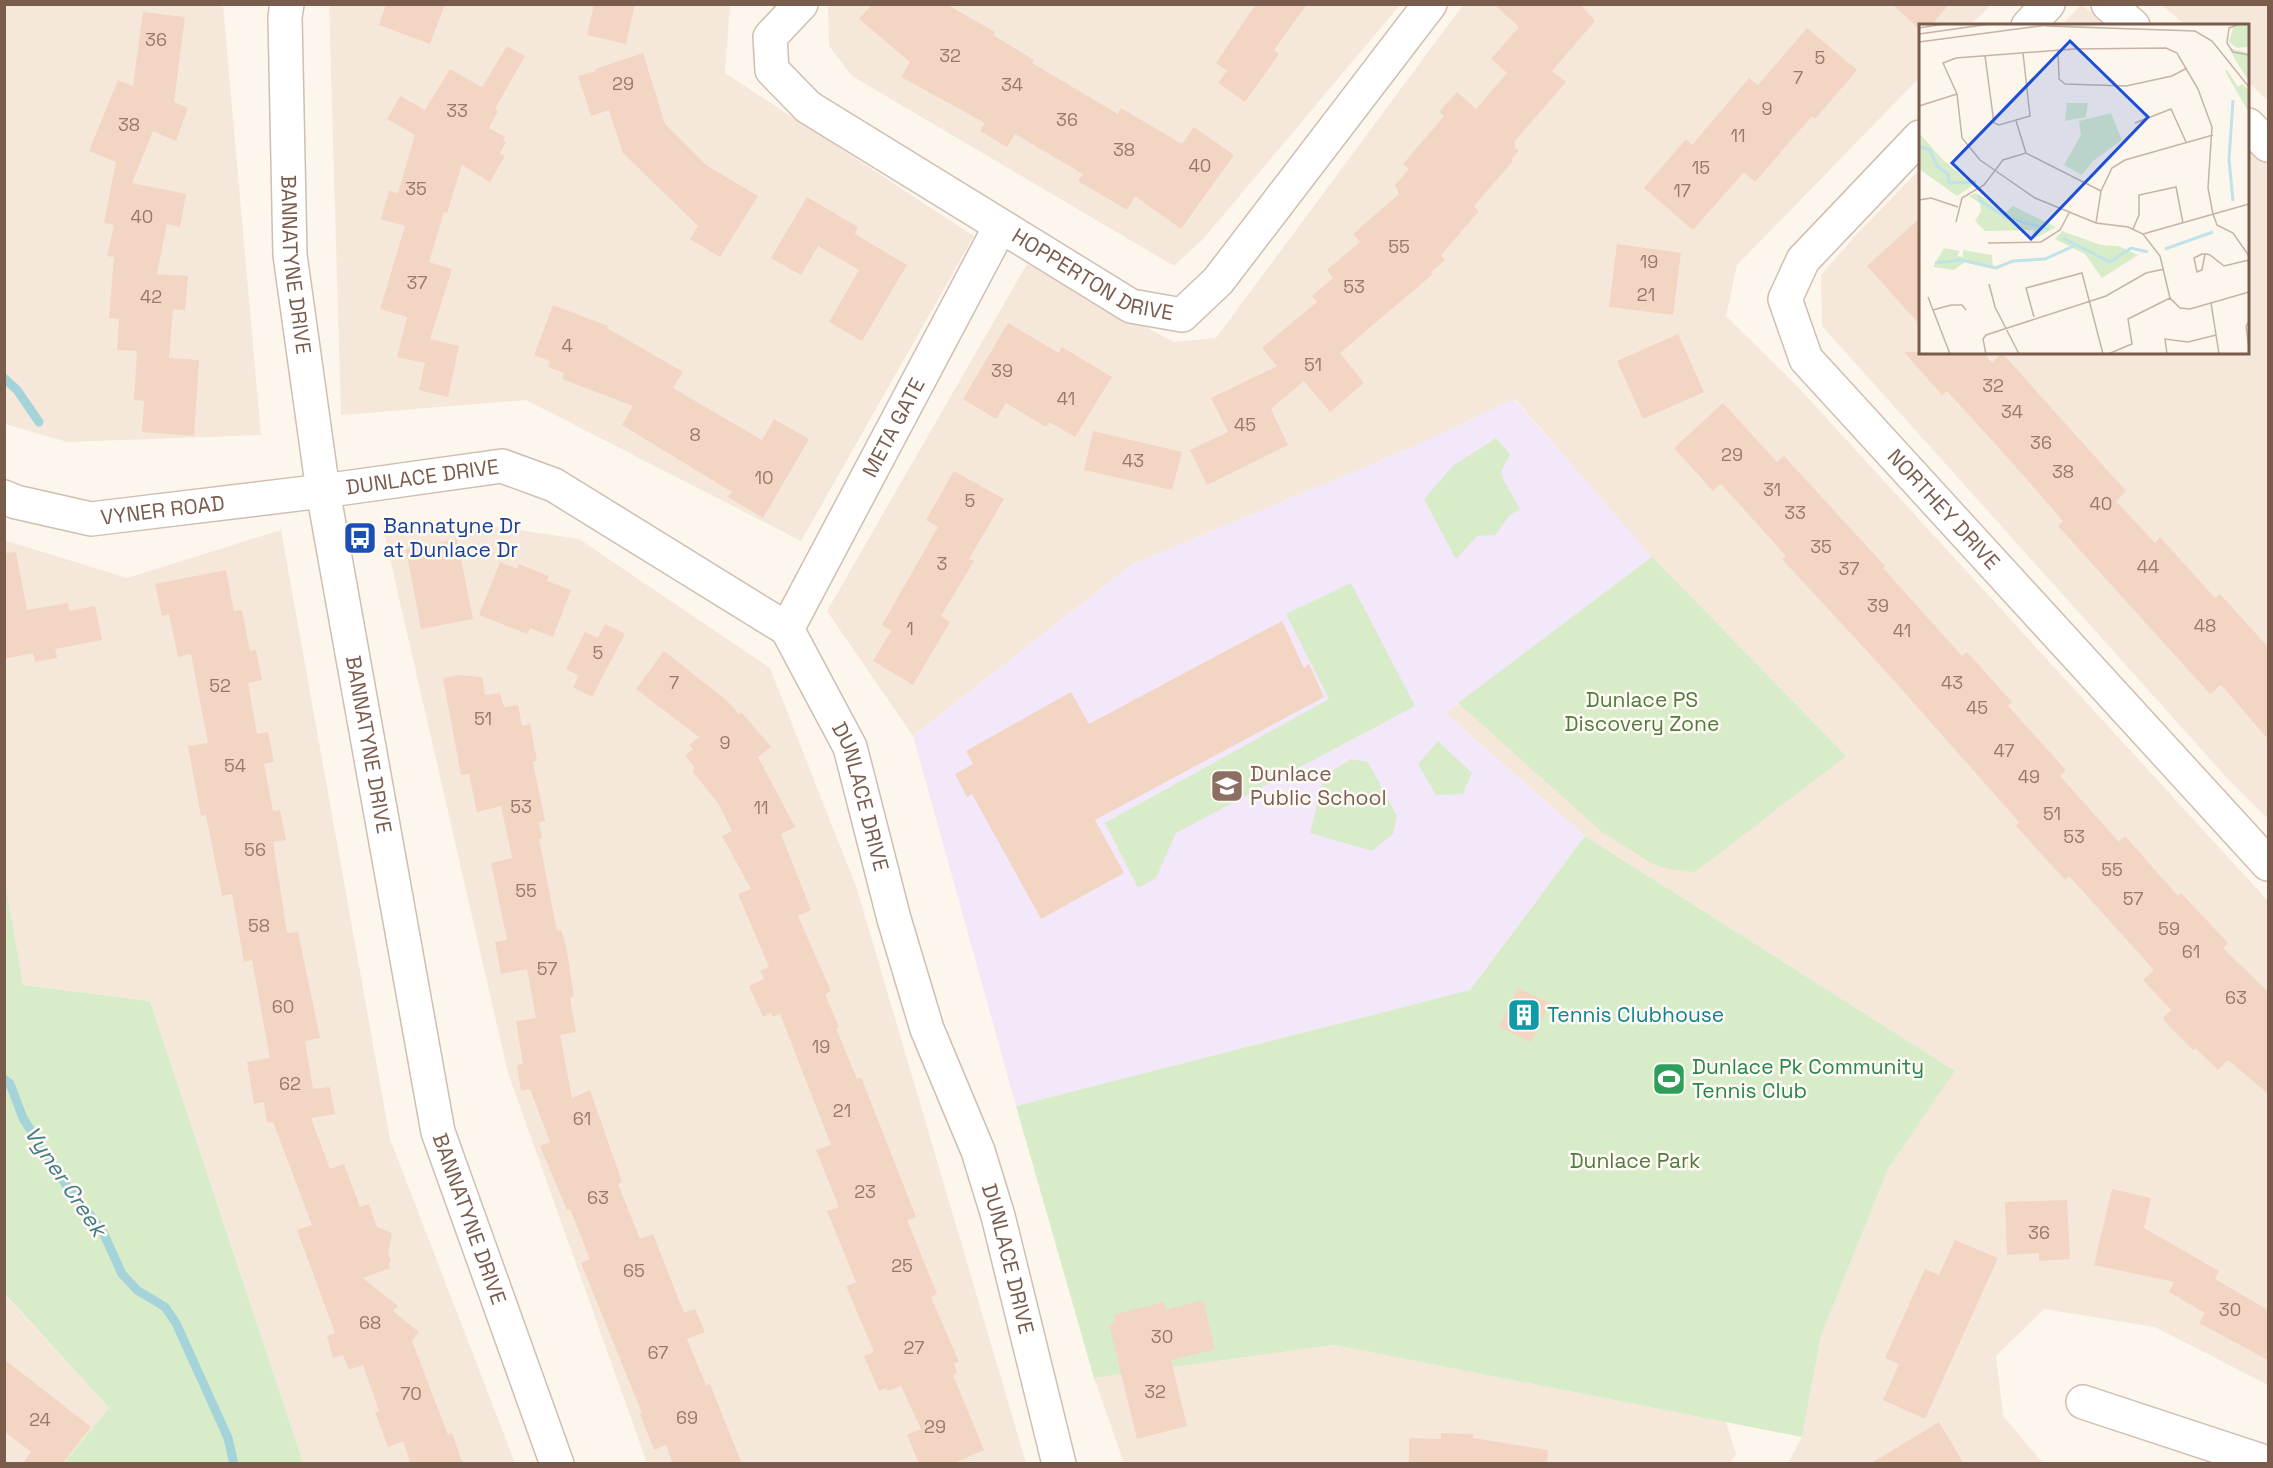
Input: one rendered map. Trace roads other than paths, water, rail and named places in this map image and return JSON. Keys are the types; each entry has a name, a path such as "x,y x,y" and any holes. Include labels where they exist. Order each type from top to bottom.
{"street":[{"name":"BANNATYNE DRIVE","path":"287,4 285,17 290,255 323,491 438,1132 557,1464"},
{"name":"HOPPERTON DRIVE","path":"801,4 770,37 772,70 808,107 1131,306 1182,315 1218,281 1430,4"},
{"path":"2030,24 2048,4"},
{"path":"2108,4 2131,24"},
{"path":"2249,127 2268,145"},
{"name":"NORTHEY DRIVE","path":"1919,138 1803,260 1785,299 1806,359 2268,864"},
{"name":"META GATE","path":"787,629 1000,227"},
{"name":"DUNLACE DRIVE","path":"323,491 502,466 554,485 787,629 850,747 888,897 927,1029 978,1150 995,1205 1059,1464"},
{"name":"VYNER ROAD","path":"4,497 16,502 91,519 323,491"},
{"path":"2083,1402 2268,1463"}],"waterway":[{"name":"Vyner Creek","path":"4,378 17,390 39,422"},
{"name":"Vyner Creek","path":"4,1079 10,1084 23,1118 66,1185 102,1230 122,1274 137,1290 165,1307 176,1323 228,1438 234,1464"}],"place":[{"name":"Bannatyne Dr at Dunlace Dr","path":"360,538"},
{"name":"Dunlace Public School","path":"1227,786"},
{"name":"Tennis Clubhouse","path":"1524,1015"},
{"name":"Dunlace Pk Community Tennis Club","path":"1669,1079"}],"park label":[{"name":"Dunlace PS Discovery Zone","path":"1642,712"},
{"name":"Dunlace Park","path":"1635,1161"}]}
